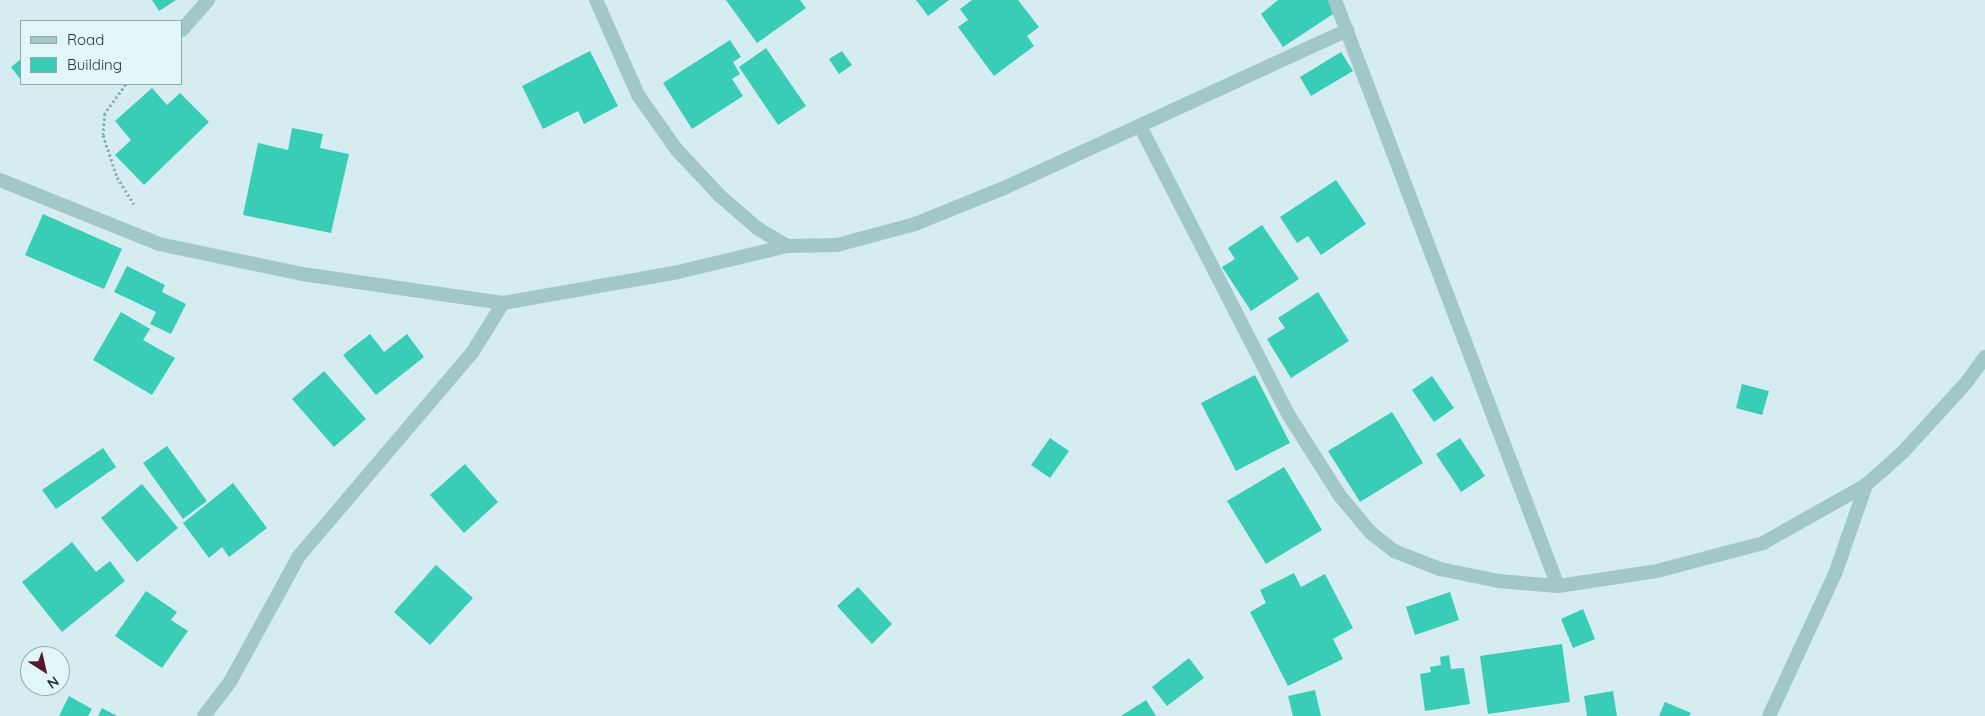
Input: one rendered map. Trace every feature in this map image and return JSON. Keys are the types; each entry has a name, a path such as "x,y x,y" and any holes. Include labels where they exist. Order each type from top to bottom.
{"street":[{"path":"182,30 208,0"},
{"path":"596,0 638,95 677,150 742,215 788,246"},
{"path":"1335,0 1558,586"},
{"path":"0,180 159,244 302,274 504,302 678,272 788,246 837,245 916,224 1004,188 1347,30"},
{"path":"1140,126 1288,414 1340,496 1371,533 1394,551 1440,569 1498,582 1558,586 1657,571 1763,543 1866,485 1903,452 1966,383 1985,356"},
{"path":"204,716 230,682 299,556 472,353 504,302"},
{"path":"1769,716 1834,574 1866,485"}],"path":[{"path":"125,85 104,114 103,136 117,178 159,244"}],"building":[{"path":"152,0 176,0 159,11"},
{"path":"726,0 800,0 806,8 757,43"},
{"path":"916,0 949,0 928,16"},
{"path":"972,0 1018,0 1039,27 1027,36 1034,46 994,76 958,27 968,20 960,9"},
{"path":"1278,0 1328,0 1336,12 1283,47 1261,14"},
{"path":"730,40 741,57 733,62 740,74 732,79 743,96 692,129 663,83"},
{"path":"766,48 806,106 778,125 739,67"},
{"path":"590,51 618,106 584,124 578,111 543,129 522,86"},
{"path":"842,51 852,65 839,74 829,59"},
{"path":"1341,52 1353,71 1311,96 1300,77"},
{"path":"20,60 20,79 11,67"},
{"path":"152,88 167,105 180,93 209,122 144,185 115,155 131,140 115,121"},
{"path":"292,128 323,134 320,148 349,154 331,233 243,215 258,143 288,150"},
{"path":"1336,180 1366,224 1321,255 1308,236 1297,243 1280,217"},
{"path":"43,214 122,249 104,289 25,255"},
{"path":"1262,225 1299,279 1251,311 1222,267 1235,259 1228,248"},
{"path":"127,266 165,285 162,292 186,304 171,334 150,324 156,312 114,292"},
{"path":"1318,292 1349,341 1291,378 1267,339 1285,328 1278,318"},
{"path":"121,312 150,329 143,340 175,358 152,395 93,360"},
{"path":"370,334 384,352 407,334 424,357 376,395 343,355"},
{"path":"324,371 366,419 334,447 292,399"},
{"path":"1255,375 1290,443 1236,471 1201,403"},
{"path":"1432,376 1454,408 1434,422 1412,390"},
{"path":"1742,384 1769,391 1762,415 1736,408"},
{"path":"1392,412 1423,463 1360,502 1328,451"},
{"path":"1050,438 1069,451 1050,478 1031,465"},
{"path":"1460,438 1485,476 1461,492 1436,454"},
{"path":"167,446 207,501 183,519 143,463"},
{"path":"103,448 116,467 56,509 42,490"},
{"path":"465,464 498,502 464,533 430,495"},
{"path":"1284,467 1322,530 1266,564 1227,501"},
{"path":"233,483 267,528 229,557 222,547 209,558 183,523"},
{"path":"142,484 178,528 137,562 101,518"},
{"path":"72,542 96,572 110,561 125,581 62,632 22,582"},
{"path":"436,565 473,598 430,645 394,612"},
{"path":"1294,573 1301,587 1325,574 1353,628 1333,639 1343,659 1288,686 1250,612 1266,603 1260,590"},
{"path":"858,587 892,624 872,644 837,606"},
{"path":"146,591 177,612 171,620 188,631 162,668 115,636"},
{"path":"1450,592 1459,620 1415,635 1406,607"},
{"path":"1583,609 1595,639 1573,648 1561,619"},
{"path":"1562,644 1570,702 1488,714 1480,656"},
{"path":"1449,655 1451,669 1464,668 1470,704 1425,711 1420,674 1431,672 1430,667 1441,665 1440,657"},
{"path":"1189,658 1204,678 1167,706 1152,687"},
{"path":"1315,690 1321,716 1293,716 1288,696"},
{"path":"1613,691 1617,716 1587,716 1584,696"},
{"path":"69,696 92,709 88,716 59,716"},
{"path":"1146,700 1156,716 1121,716"},
{"path":"1665,702 1691,713 1689,716 1659,716"},
{"path":"102,708 117,716 98,716"}]}
